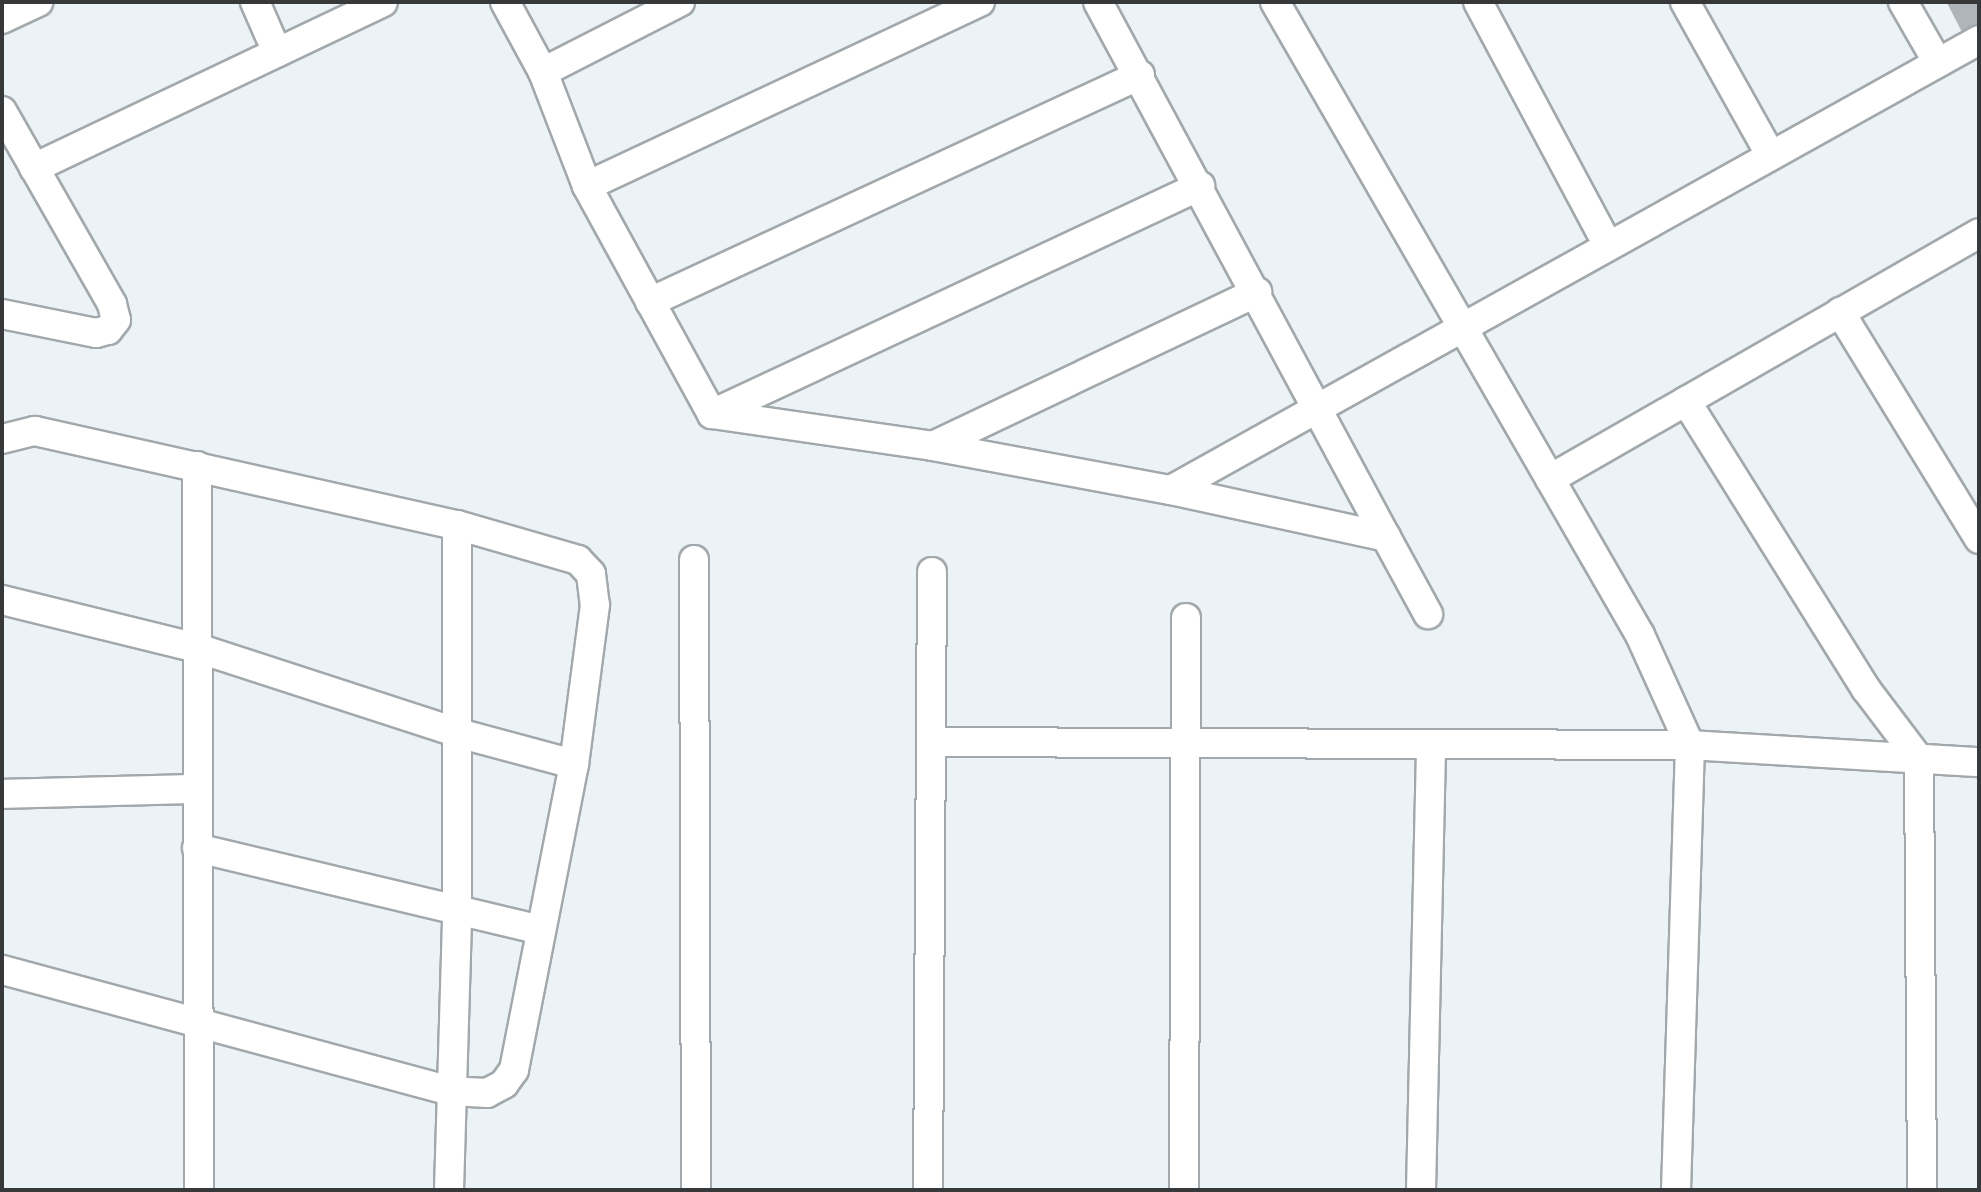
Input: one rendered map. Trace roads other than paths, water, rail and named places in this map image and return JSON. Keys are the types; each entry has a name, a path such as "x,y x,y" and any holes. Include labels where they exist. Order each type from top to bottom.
{"street":[{"path":"2,19 38,2"},
{"path":"255,2 277,52"},
{"path":"34,168 383,2"},
{"path":"505,2 543,72 587,186 712,414"},
{"path":"543,72 680,2"},
{"path":"587,186 980,2"},
{"path":"1098,2 1200,186 1428,614"},
{"path":"1275,2 1640,635 1690,745 1676,1190"},
{"path":"1478,2 1608,245"},
{"path":"1685,2 1771,156"},
{"path":"1903,2 1938,63"},
{"path":"1171,490 1320,410 1608,245 1979,40"},
{"path":"650,302 1140,75"},
{"path":"2,111 112,304 116,320 108,330 96,333 2,314"},
{"path":"712,414 1200,186"},
{"path":"1550,479 1979,233"},
{"path":"933,446 1257,292"},
{"path":"1840,312 1979,539"},
{"path":"1686,401 1866,689 1919,759 1922,1190"},
{"path":"712,414 933,446 1171,490 1386,537"},
{"path":"2,439 35,431 457,525 578,560 591,574 595,605 574,764 514,1070 487,1093 451,1091 198,1027 2,970"},
{"path":"197,466 199,1190"},
{"path":"449,1190 457,914 457,525"},
{"path":"694,560 696,1190"},
{"path":"928,1190 932,572"},
{"path":"2,600 197,648 458,733 574,764"},
{"path":"1184,1190 1186,618"},
{"path":"931,742 1431,747 1690,745 1979,762"},
{"path":"1421,1190 1431,747"},
{"path":"2,794 198,789"},
{"path":"197,848 457,914 540,930"}]}
